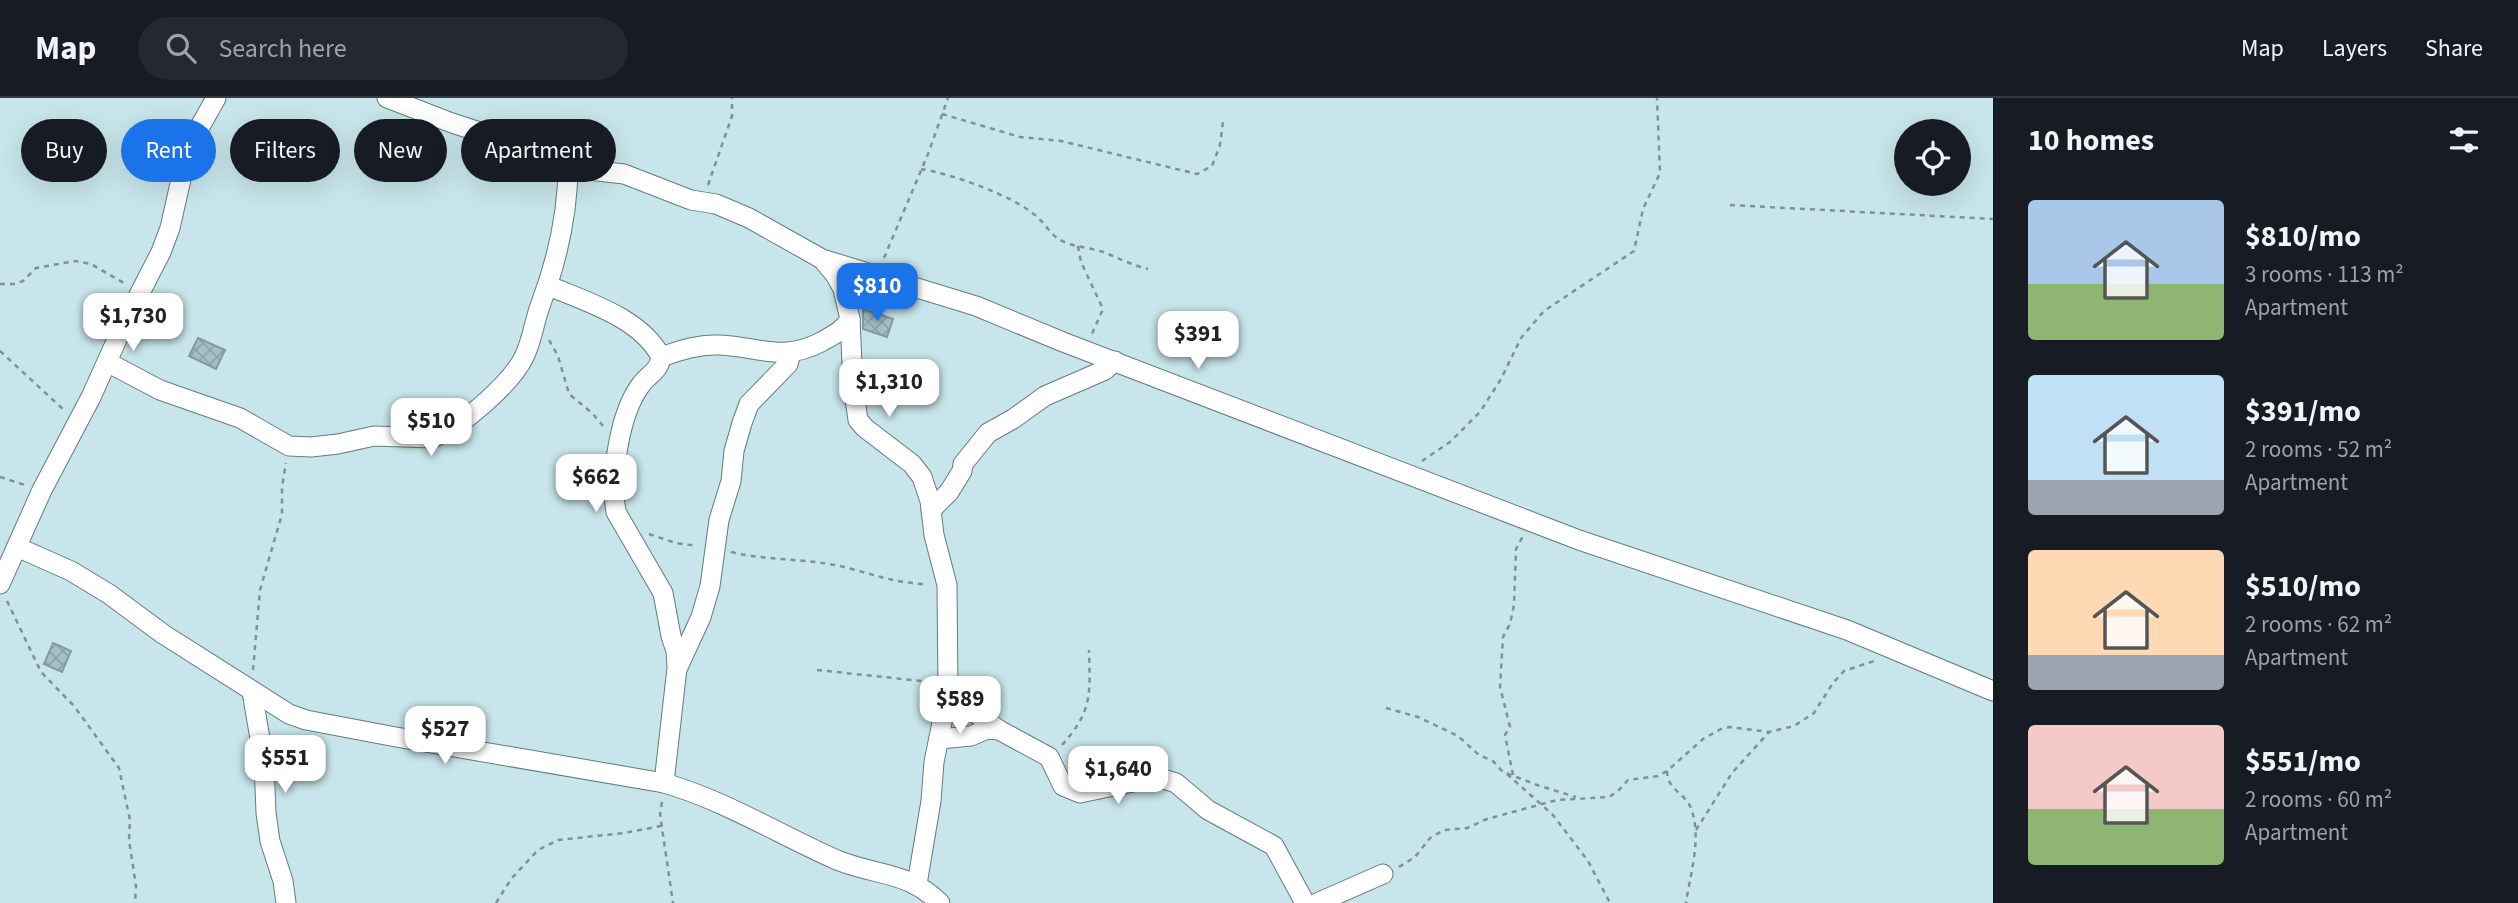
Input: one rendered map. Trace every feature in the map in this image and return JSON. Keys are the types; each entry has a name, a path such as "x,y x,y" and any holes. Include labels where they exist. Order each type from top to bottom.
{"street":[{"path":"2,581 42,490 165,242 188,148 216,98"},
{"path":"387,98 461,126"},
{"path":"616,173 675,194 716,204 749,218 822,259 976,306 1534,523 1687,578 1847,630 1993,691"},
{"path":"107,362 160,390 240,418 289,446 338,444 374,436 432,438 471,414 515,371 524,357 549,286 568,195 568,182"},
{"path":"822,259 843,289 850,319 853,385 858,420 919,471 931,510 934,535 947,584 948,688 917,884"},
{"path":"549,286 620,318 650,340 662,357"},
{"path":"662,357 695,346 720,345 791,353 809,349 834,335 844,329 850,319"},
{"path":"677,668 701,617 710,586 719,520 731,481 734,451 741,423 749,404 788,364 791,353"},
{"path":"662,357 659,368 640,386 630,402 618,449 614,498 616,512 663,593 676,651 670,784"},
{"path":"931,510 949,492 962,471 963,464 988,433 1045,396 1105,370 1115,361"},
{"path":"17,547 71,571 109,594 163,634 289,715 670,784 858,869 895,875 917,884 940,903"},
{"path":"948,688 999,730 1049,757 1063,786 1080,793 1157,777 1176,783 1208,810 1274,846 1305,903"},
{"path":"253,692 264,762 270,841 283,881 286,903"},
{"path":"939,739 971,736 987,729 999,730"},
{"path":"1325,902 1382,874"}],"path":[{"path":"703,202 732,116 732,98"},
{"path":"876,277 948,98"},
{"path":"1409,474 1422,461 1450,442 1480,412 1501,379 1521,338 1544,311 1633,251 1643,209 1660,173 1657,98"},
{"path":"942,114 1020,137 1061,141 1197,174 1212,166 1220,145 1223,121"},
{"path":"921,169 950,174 1002,196 1034,213 1055,237 1148,269"},
{"path":"1730,205 1993,219"},
{"path":"1078,246 1082,262 1103,309 1087,351"},
{"path":"0,284 23,281 36,268 75,261 92,264 139,294"},
{"path":"534,325 547,337 558,356 569,394 592,413 618,449"},
{"path":"0,351 77,424"},
{"path":"253,692 260,590 282,514 282,487 289,446"},
{"path":"0,477 42,490"},
{"path":"1513,775 1505,734 1510,727 1500,687 1503,637 1510,624 1514,605 1516,549 1534,523"},
{"path":"645,533 676,543 716,548 747,556 842,567 910,584 947,584"},
{"path":"2,581 8,607 41,672 74,706 119,768 130,820 129,840 136,886 135,903"},
{"path":"1049,757 1064,743 1083,718 1089,699 1089,650"},
{"path":"1382,874 1415,857 1430,838 1444,830 1467,828 1487,819 1558,800 1609,797 1618,792 1628,780 1658,776 1667,771 1688,751 1721,729 1729,727 1769,732 1794,726 1814,713 1844,671 1881,660"},
{"path":"817,670 948,688"},
{"path":"1386,708 1418,717 1458,736 1479,755 1493,761 1543,804 1588,861 1610,903"},
{"path":"1696,830 1732,773 1769,732"},
{"path":"1667,771 1667,779 1672,788 1690,805 1696,830 1686,903"},
{"path":"1504,772 1579,798"},
{"path":"670,784 661,804 673,903"},
{"path":"496,903 511,879 538,850 558,840 662,826"}],"building":[{"path":"863,309 893,319 887,337 863,329"},
{"path":"198,338 225,350 216,369 189,356"},
{"path":"53,643 71,651 62,672 44,664"}]}
